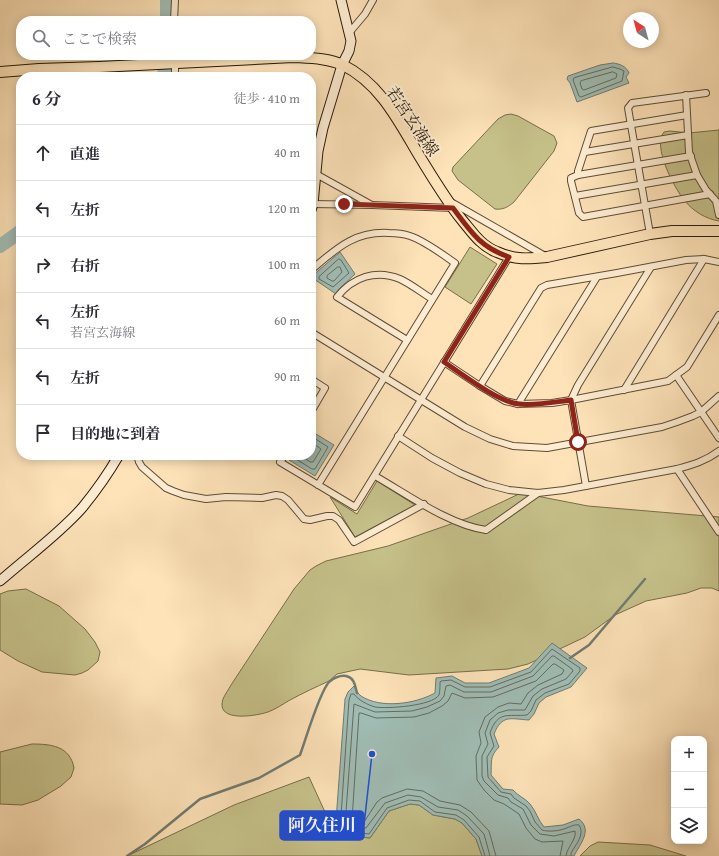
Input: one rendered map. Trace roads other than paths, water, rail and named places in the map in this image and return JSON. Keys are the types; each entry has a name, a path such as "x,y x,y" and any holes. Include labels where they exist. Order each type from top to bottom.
{"main road":[{"name":"若宮玄海線","path":"316,58 342,65 379,93 397,116 446,199 479,240 496,252 519,259 547,257 650,234 672,231 719,231"},
{"name":"若宮玄海線","path":"0,72 159,64 174,61 204,60"}],"street":[{"path":"174,16 175,0"},
{"path":"349,32 365,14 373,0"},
{"path":"316,144 323,128 342,65 349,51 351,41 342,1"},
{"path":"174,61 175,72"},
{"path":"650,234 628,108 632,103 706,93"},
{"path":"686,95 691,156 697,175 706,190 716,201 719,215"},
{"path":"578,175 591,131 687,115"},
{"path":"585,152 688,134"},
{"path":"691,156 573,176 571,179 578,213 583,217 710,194"},
{"path":"316,174 372,205"},
{"path":"575,196 697,175"},
{"path":"446,199 547,257"},
{"path":"316,207 372,205 453,208"},
{"path":"316,266 331,252 347,242 366,234 379,232 410,236 455,263 318,485"},
{"path":"281,460 280,462 355,507 509,257"},
{"path":"480,386 541,288 548,285 686,260 704,259 719,262"},
{"path":"624,390 704,259"},
{"path":"586,486 571,400 578,385 651,267"},
{"path":"407,340 337,297 343,289 354,281 364,276 381,274 401,280 432,299"},
{"path":"518,404 596,277"},
{"path":"444,362 505,401 518,404 552,403 571,400 668,380 676,376 687,367 719,315"},
{"path":"316,335 465,427 490,439 513,446 547,448 662,427 701,412 719,396"},
{"path":"676,376 719,438"},
{"path":"316,383 325,388 316,403"},
{"path":"398,436 432,458 460,473 486,484 508,490 538,492 564,490 677,469 693,465 710,458 719,451"},
{"path":"0,581 68,523 94,493 116,460"},
{"path":"138,460 142,467 166,488 184,495 206,499 226,497 262,498 276,495 282,496 288,500 304,519 310,520 333,516 339,520 354,542 424,504"},
{"path":"677,469 719,532"},
{"path":"375,476 446,517 472,528 486,530 538,492"}],"water":[{"path":"613,63 626,69 629,73 626,77 629,83 577,102 567,79 568,76 600,65"},
{"path":"340,252 355,274 338,290 336,294 316,280 316,273"},
{"path":"316,434 334,445 315,476 289,460 316,460"},
{"path":"552,643 587,668 571,687 546,697 539,703 534,714 529,720 508,719 500,723 494,734 499,747 492,757 491,775 503,789 513,790 528,802 544,827 563,825 579,819 583,823 585,832 582,842 574,856 482,856 476,839 462,823 455,819 433,815 419,805 410,804 389,811 370,838 335,834 345,699 348,692 354,686 360,695 378,703 398,704 418,700 435,693 436,678 452,676 465,683 489,683 529,668"}],"waterway":[{"path":"167,0 167,16"},
{"path":"164,72 166,60"},
{"path":"0,246 16,235"},
{"path":"570,658 589,645 645,579"},
{"path":"127,856 145,844 200,799 259,778 300,755 321,696 329,682 337,677 349,677 354,683 357,693"}],"place":[{"name":"阿久住川","path":"372,754"}]}
